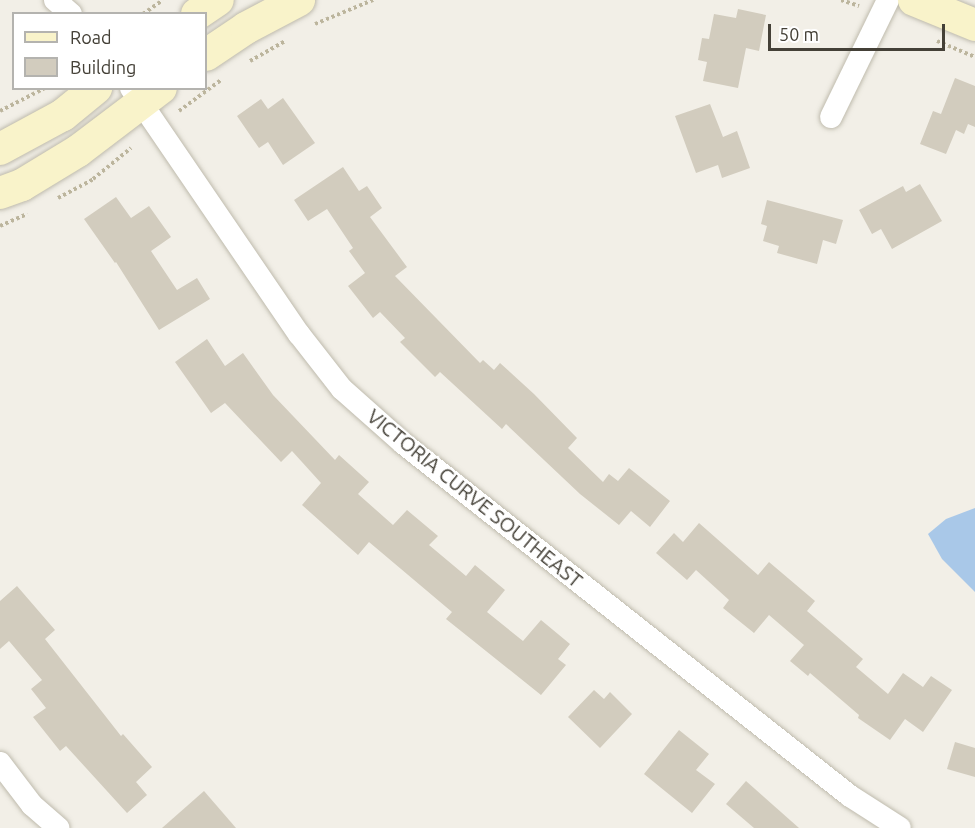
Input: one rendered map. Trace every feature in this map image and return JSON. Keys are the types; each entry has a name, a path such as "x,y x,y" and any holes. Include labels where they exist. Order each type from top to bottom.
{"street":[{"path":"55,0 69,12"},
{"path":"200,12 218,0"},
{"path":"831,117 888,0"},
{"path":"914,0 975,26"},
{"path":"215,66 246,28 303,14"},
{"path":"0,149 63,115 94,90"},
{"path":"0,193 22,185 78,152 148,101"},
{"name":"VICTORIA CURVE SOUTHEAST","path":"148,101 299,334 342,389 404,444 840,788 900,828"},
{"path":"0,763 32,806 58,828"}],"path":[{"path":"146,12 163,0"},
{"path":"303,14 373,0"},
{"path":"245,64 286,40"},
{"path":"0,111 41,90"},
{"path":"51,202 93,179 148,101 169,90"},
{"path":"0,226 30,213"}],"water":[{"path":"975,508 975,592 942,559 928,534 946,519"}],"building":[{"path":"738,9 766,15 759,51 746,48 738,88 703,81 707,62 698,60 702,38 709,39 714,14 736,18"},
{"path":"955,78 975,86 975,127 968,124 964,134 956,130 946,154 920,144 933,111 941,114"},
{"path":"283,98 315,143 283,165 268,142 259,148 237,116 261,99 268,109"},
{"path":"710,104 723,137 737,131 750,168 722,178 718,165 696,173 675,116"},
{"path":"343,167 359,191 367,186 382,208 370,217 407,267 395,276 480,363 483,360 494,370 500,363 534,394 577,438 568,448 603,482 609,474 618,481 629,468 670,501 650,527 631,511 619,525 580,494 506,424 502,429 440,372 435,377 400,342 405,338 380,312 373,318 348,286 365,273 349,251 353,248 327,209 308,221 294,200"},
{"path":"920,184 942,221 892,249 881,229 872,234 859,210 903,186 906,192"},
{"path":"116,197 131,218 149,206 171,237 151,251 177,290 197,278 210,299 159,330 116,262 84,219"},
{"path":"767,200 843,220 836,244 823,240 817,264 777,253 779,246 763,241 767,226 761,224"},
{"path":"207,339 225,366 243,353 273,395 335,460 339,455 369,482 358,494 393,525 407,510 438,536 429,545 466,576 475,565 505,590 487,612 523,641 541,620 570,644 558,659 566,665 541,695 446,619 452,612 369,542 358,555 302,505 321,483 292,451 281,462 225,403 211,413 175,362"},
{"path":"699,523 758,575 769,562 815,601 807,611 863,659 856,667 888,694 903,673 923,687 931,676 952,690 923,732 905,719 890,740 858,718 859,715 810,673 808,676 790,661 804,645 769,615 754,633 723,608 729,600 696,570 687,580 656,553 674,533 683,542"},
{"path":"17,586 55,630 45,639 121,736 123,734 152,767 136,782 147,795 127,813 66,746 60,751 33,717 46,708 31,689 42,680 9,641 0,649 0,601"},
{"path":"594,690 604,699 610,692 632,714 600,748 568,717"},
{"path":"679,730 709,754 696,770 715,784 692,813 644,774"},
{"path":"955,742 975,748 975,777 947,769"},
{"path":"746,781 799,828 754,828 726,804"},
{"path":"204,791 236,828 162,828"}]}
